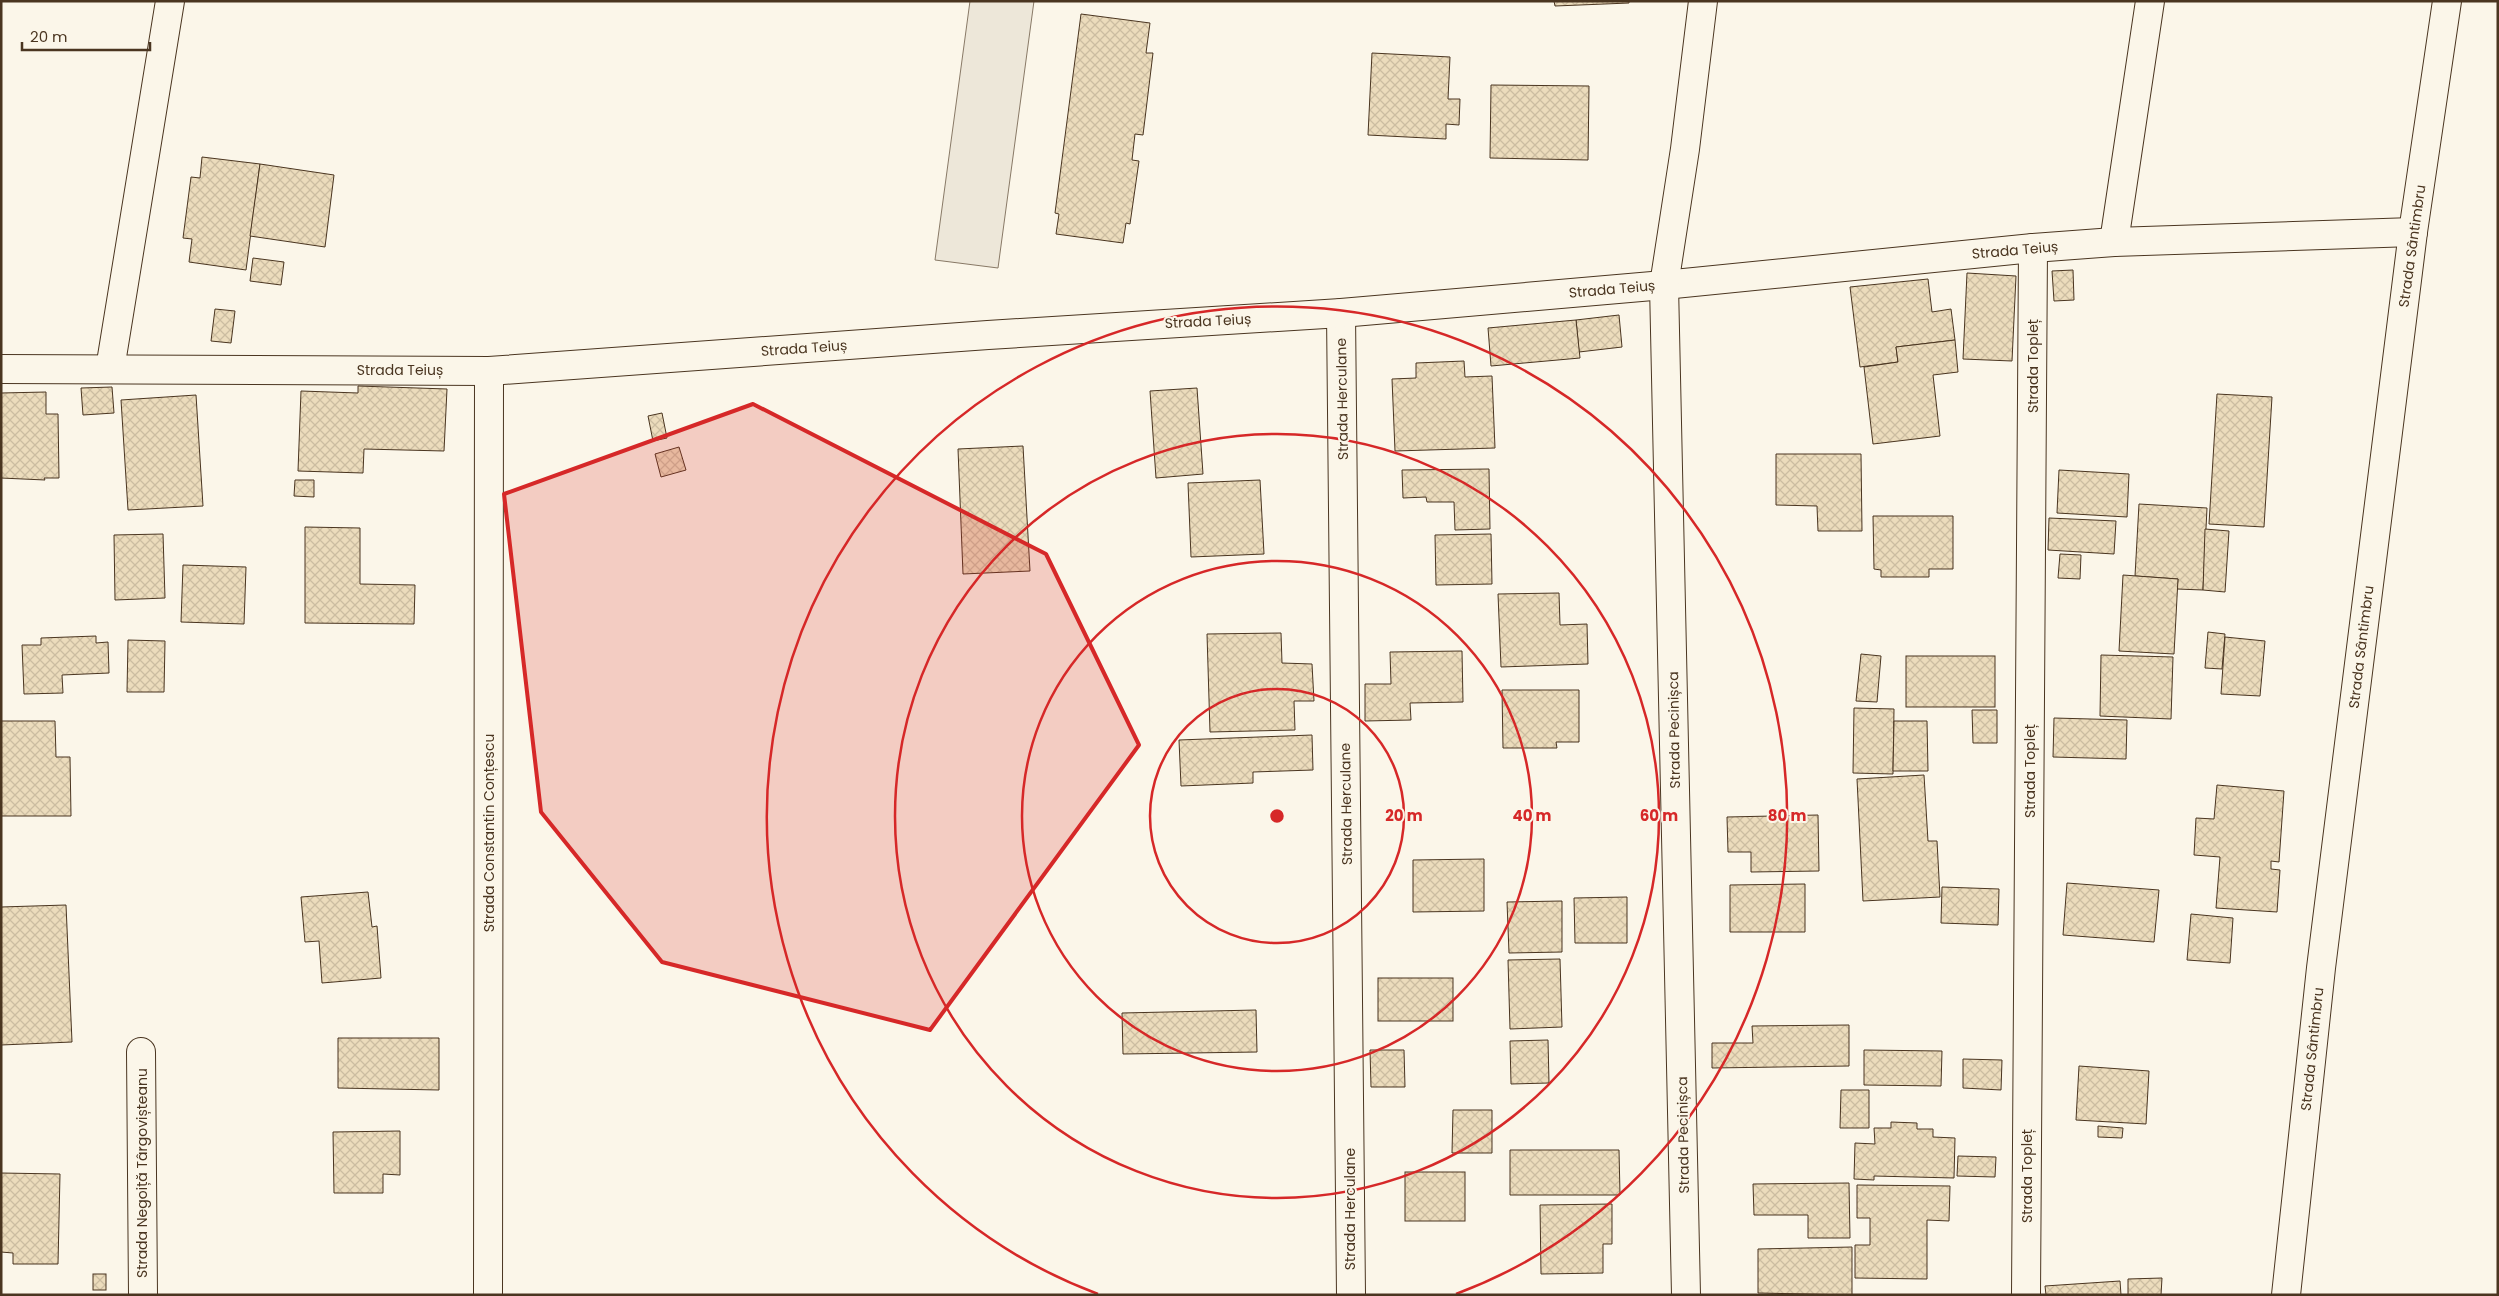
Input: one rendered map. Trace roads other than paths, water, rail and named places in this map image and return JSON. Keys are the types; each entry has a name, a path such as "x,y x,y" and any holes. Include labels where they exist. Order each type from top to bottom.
{"street":[{"path":"110,368 170,1"},
{"name":"Strada Pecinișca","path":"1686,1295 1664,285 1685,149 1703,1"},
{"path":"2114,242 2150,1"},
{"name":"Strada Sântimbru","path":"2286,1295 2321,968 2413,232 2447,1"},
{"name":"Strada Teiuș","path":"1,369 488,370 988,334 1341,313 1664,285 2033,248 2114,242 2413,232"},
{"name":"Strada Topleț","path":"2026,1295 2033,248"},
{"name":"Strada Herculane","path":"1341,313 1351,1295"},
{"name":"Strada Constantin Conțescu","path":"488,370 488,1295"},
{"name":"Strada Negoiță Târgovișteanu","path":"141,1052 142,1295"}]}
